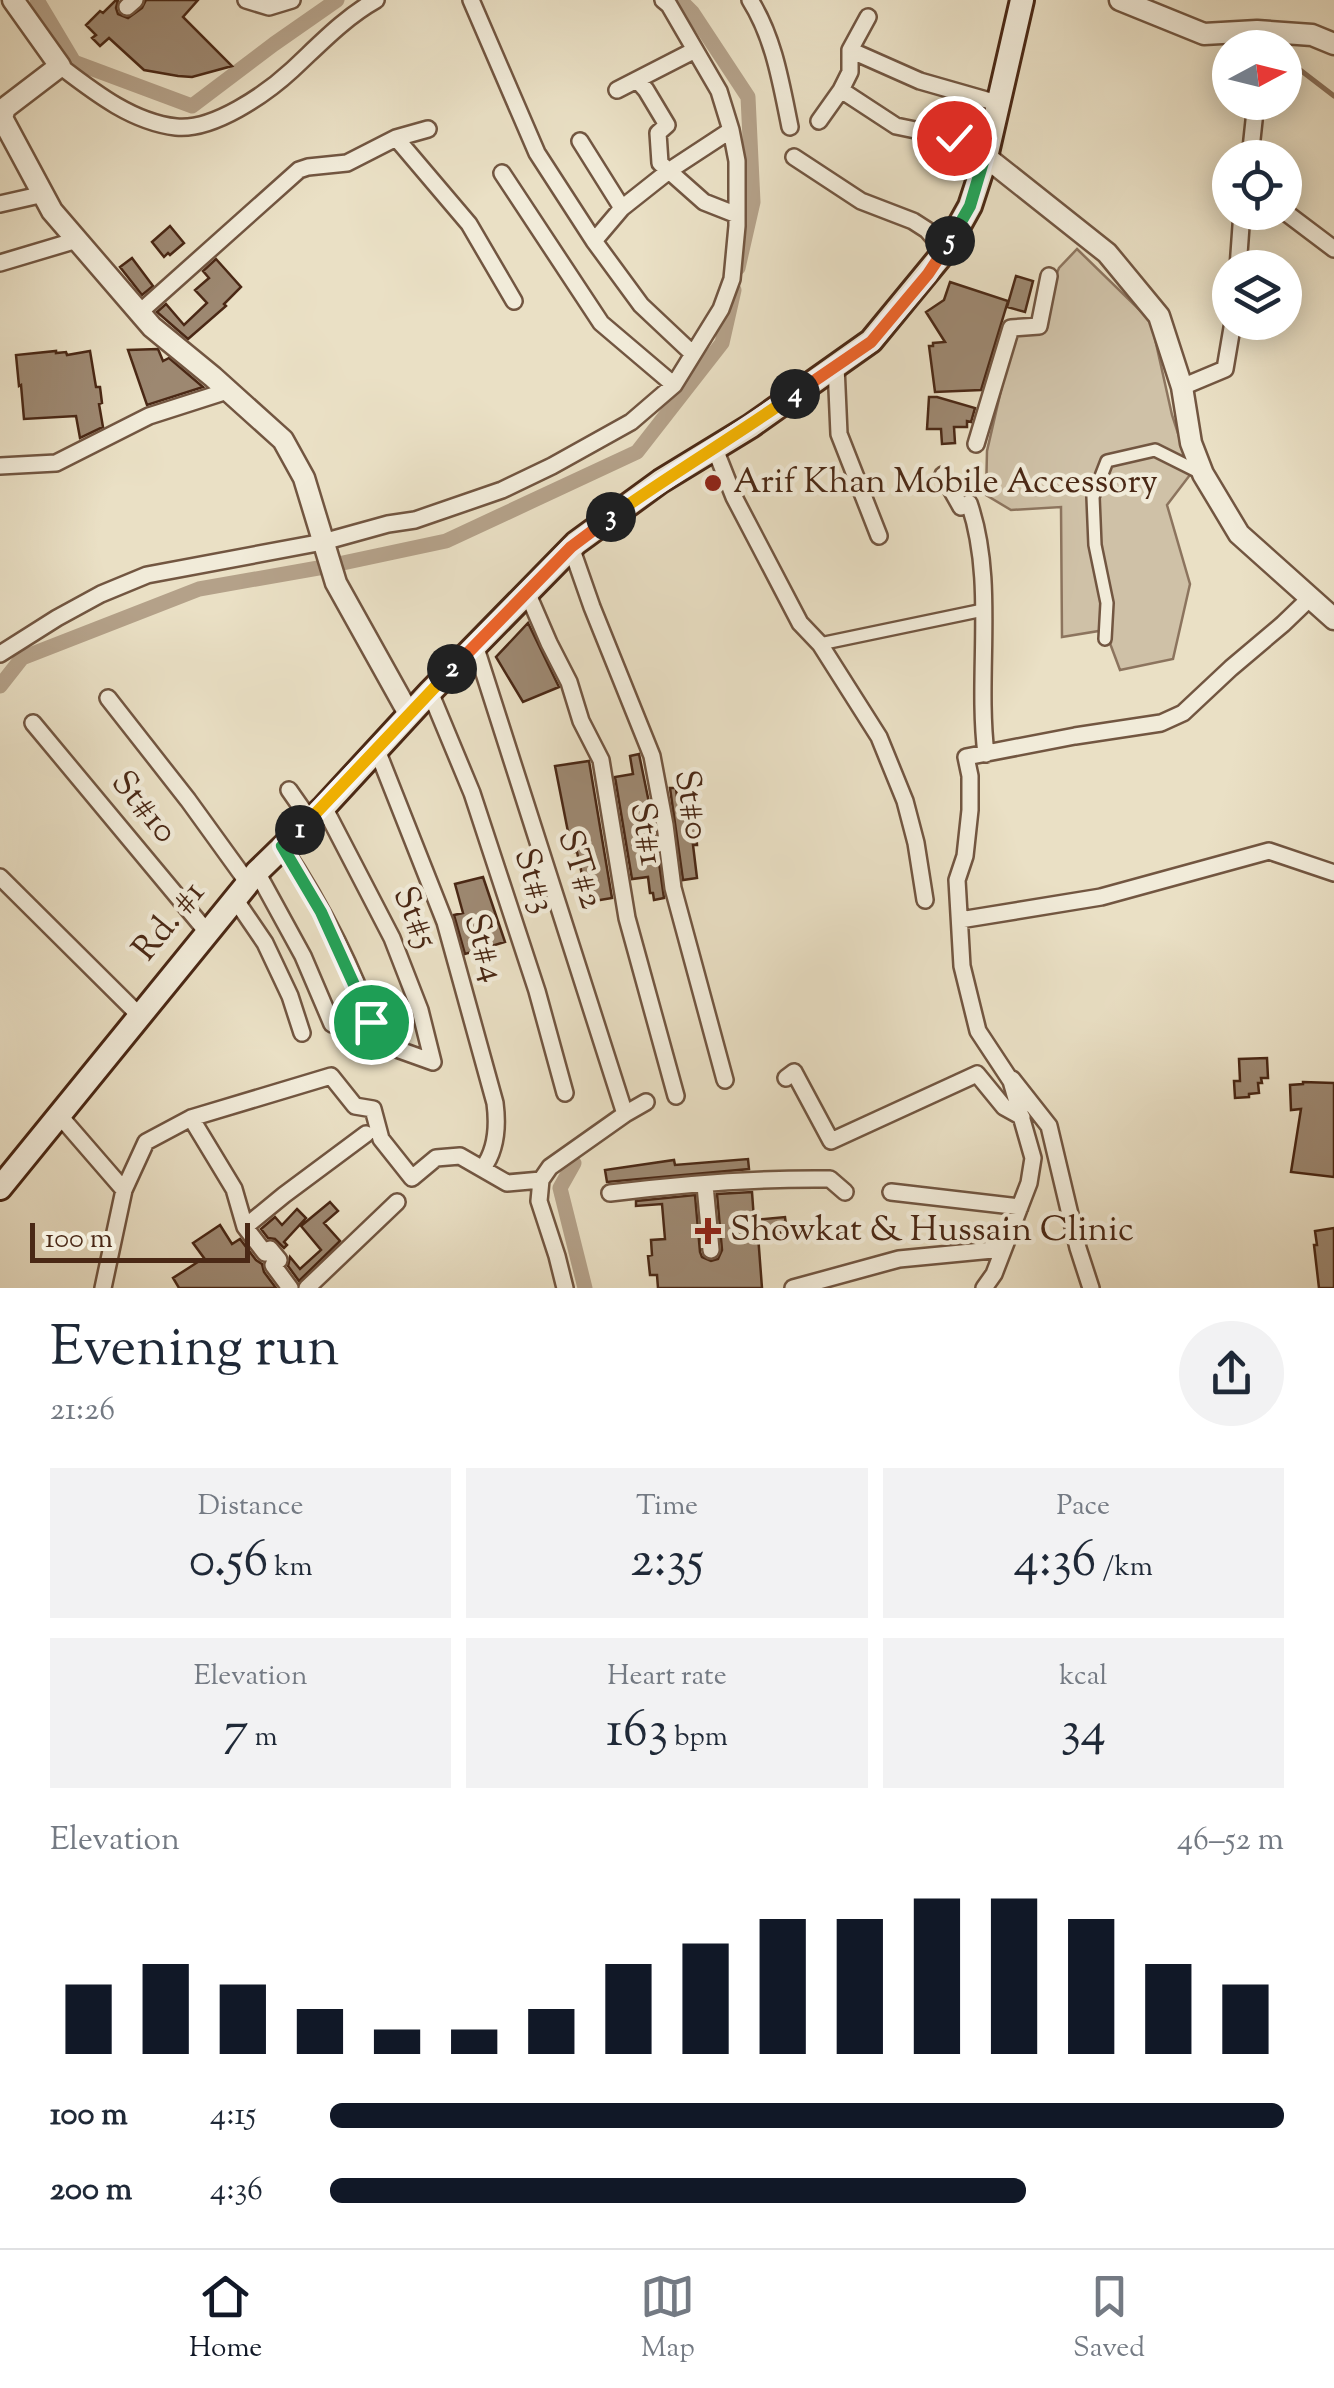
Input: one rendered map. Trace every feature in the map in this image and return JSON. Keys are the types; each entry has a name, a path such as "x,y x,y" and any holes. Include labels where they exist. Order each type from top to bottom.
{"main road":[{"name":"Rd. #1","path":"0,1188 246,885 571,547 661,481 715,449 871,342 945,251 970,206 988,149 1022,0"}],"street":[{"path":"13,0 60,66 101,97 148,121 180,128 217,119 258,98 355,12 376,0"},
{"path":"247,1 270,7 292,0"},
{"path":"471,0 538,153 640,305 693,354"},
{"path":"0,654 86,602 147,575 324,544 414,520 502,490 631,422 674,386 720,308 732,278 737,161 719,91 663,0"},
{"path":"750,0 760,15 775,58 790,127"},
{"path":"1120,0 1212,35"},
{"path":"819,121 850,72 850,50 868,17"},
{"path":"1302,37 1334,44"},
{"path":"618,90 695,50"},
{"path":"850,50 920,82 998,103"},
{"path":"60,66 5,108 2,118 52,212 152,328 283,440 304,478 337,586 409,714"},
{"path":"638,81 667,125 658,133 660,163 704,202 737,215"},
{"path":"841,90 896,126 988,149 1107,253 1159,316 1182,387 1191,443 1203,474 1238,534 1334,618"},
{"path":"140,312 299,170 347,163 396,138 428,129"},
{"path":"594,241 622,208 731,130"},
{"path":"396,138 469,224 514,301"},
{"path":"580,141 622,208"},
{"path":"794,157 861,201 927,230 945,251"},
{"path":"502,174 601,324 674,386"},
{"path":"0,204 44,194"},
{"path":"1302,225 1334,249"},
{"path":"0,263 77,240"},
{"path":"976,444 1010,328 1039,326 1049,276"},
{"path":"1182,387 1225,370 1229,340"},
{"path":"836,366 839,434 879,536"},
{"path":"0,466 56,463 149,416 227,392"},
{"path":"715,449 734,497 800,623 820,644 880,737 912,829 925,900"},
{"path":"1105,639 1107,603 1095,545 1093,497 1107,461 1155,450 1203,474"},
{"path":"942,476 978,529 984,610 982,722 986,754"},
{"name":"St#0","path":"571,547 652,756 673,888 725,1080"},
{"name":"St#1","path":"527,592 601,760 627,918 676,1096"},
{"path":"1091,1288 1049,1126 978,1031 962,966 957,880 965,856 970,810 966,758 1162,723 1183,714 1310,598"},
{"path":"820,644 984,610"},
{"name":"ST#2","path":"475,645 625,1114"},
{"name":"St#3","path":"430,692 478,811 532,974 565,1093"},
{"path":"108,698 303,956 332,1024"},
{"name":"St#10","path":"32,723 207,932"},
{"name":"St#4","path":"377,750 445,922 495,1103 498,1125 491,1157 483,1168"},
{"name":"St#5","path":"282,846 321,912 365,1006 377,1042 433,1062 420,1010 392,938 317,813 289,790"},
{"path":"960,920 1101,897 1268,851 1334,873"},
{"path":"0,877 139,1015"},
{"path":"246,885 302,1033"},
{"path":"786,1078 794,1072 832,1141 977,1074 1004,1107 1022,1117"},
{"path":"984,1288 994,1274 1033,1171 1022,1117 1006,1072"},
{"path":"103,1288 124,1190 146,1142 191,1118 331,1076 356,1106 373,1110 382,1139 412,1178 436,1158 460,1156 508,1183 541,1180"},
{"path":"565,1288 539,1202 541,1180 550,1167 646,1102"},
{"path":"59,1115 124,1190"},
{"path":"191,1118 234,1189 245,1228 264,1253 270,1249 279,1260 273,1265 290,1288"},
{"path":"245,1228 366,1134"},
{"path":"610,1192 784,1178 830,1179 845,1192"},
{"path":"705,1184 711,1250"},
{"path":"891,1192 1020,1207"},
{"path":"306,1288 397,1202"},
{"path":"792,1288 899,1260 1003,1249"}],"shaded area":[{"path":"1077,249 1151,321 1172,415 1193,471 1167,505 1190,584 1173,659 1120,670 1105,630 1062,637 1061,507 1011,510 986,495 987,451 1014,334 1044,332 1053,282 1059,268"}],"building":[{"path":"116,0 118,14 128,18 146,0 198,0 183,17 232,66 192,77 178,76 144,70 109,38 100,46 86,25"},
{"path":"170,226 184,243 164,257 152,242"},
{"path":"132,258 153,286 142,295 120,267"},
{"path":"216,259 241,287 226,306 188,339 157,312 166,304 184,325 207,303 195,290 209,278 203,271"},
{"path":"1016,276 1033,281 1025,312 1007,307"},
{"path":"950,282 1008,301 981,390 935,392 929,346 945,342 926,312 944,300"},
{"path":"158,349 163,361 169,358 203,387 147,405 128,350"},
{"path":"56,351 67,355 90,351 96,387 100,387 103,427 80,438 76,416 24,419 16,355"},
{"path":"929,397 975,408 967,427 954,427 955,443 942,444 941,429 927,429"},
{"path":"528,623 559,687 523,702 496,657"},
{"path":"639,754 664,898 654,900 648,877 632,879 615,777 633,774 630,756"},
{"path":"589,761 612,898 588,902 577,852 572,852 555,766"},
{"path":"670,788 676,788 677,797 694,795 697,878 683,880"},
{"path":"483,877 505,942 465,954 454,915 463,913 455,884"},
{"path":"1267,1058 1268,1078 1261,1078 1262,1083 1258,1083 1259,1093 1235,1098 1234,1081 1240,1081 1239,1059"},
{"path":"1334,1083 1334,1177 1291,1172 1301,1109 1291,1110 1290,1085"},
{"path":"748,1159 749,1169 607,1182 605,1170 674,1160 675,1165"},
{"path":"752,1192 754,1220 785,1217 787,1232 758,1235 762,1288 658,1288 657,1275 650,1275 648,1256 652,1255 651,1240 665,1239 662,1204 636,1206 636,1201 695,1195 700,1252 711,1261 718,1259 722,1250 717,1194"},
{"path":"330,1202 338,1211 324,1223 340,1241 299,1281 288,1266 290,1257 300,1269 321,1250 301,1226"},
{"path":"297,1209 306,1218 284,1242 284,1248 261,1229 275,1217 282,1225"},
{"path":"220,1225 232,1244 240,1239 276,1288 179,1288 173,1278 204,1258 193,1243"},
{"path":"1334,1228 1334,1288 1319,1288 1315,1231"}],"waterway":[{"path":"37,0 74,62 192,106 337,0"},
{"path":"680,0 748,97 753,202 738,268"},
{"path":"1302,71 1334,96"},
{"path":"0,686 22,658 199,589 446,541 637,452 722,343 734,290"},
{"path":"574,1163 560,1188 585,1288"}],"place":[{"name":"Arif Khan Mobile Accessory","path":"713,483"},
{"name":"Showkat & Hussain Clinic","path":"708,1231"}],"route":[{"path":"371,1022 321,912 282,846 576,543 661,481 750,426 871,342 945,251 970,206 989,142 954,138"}]}
